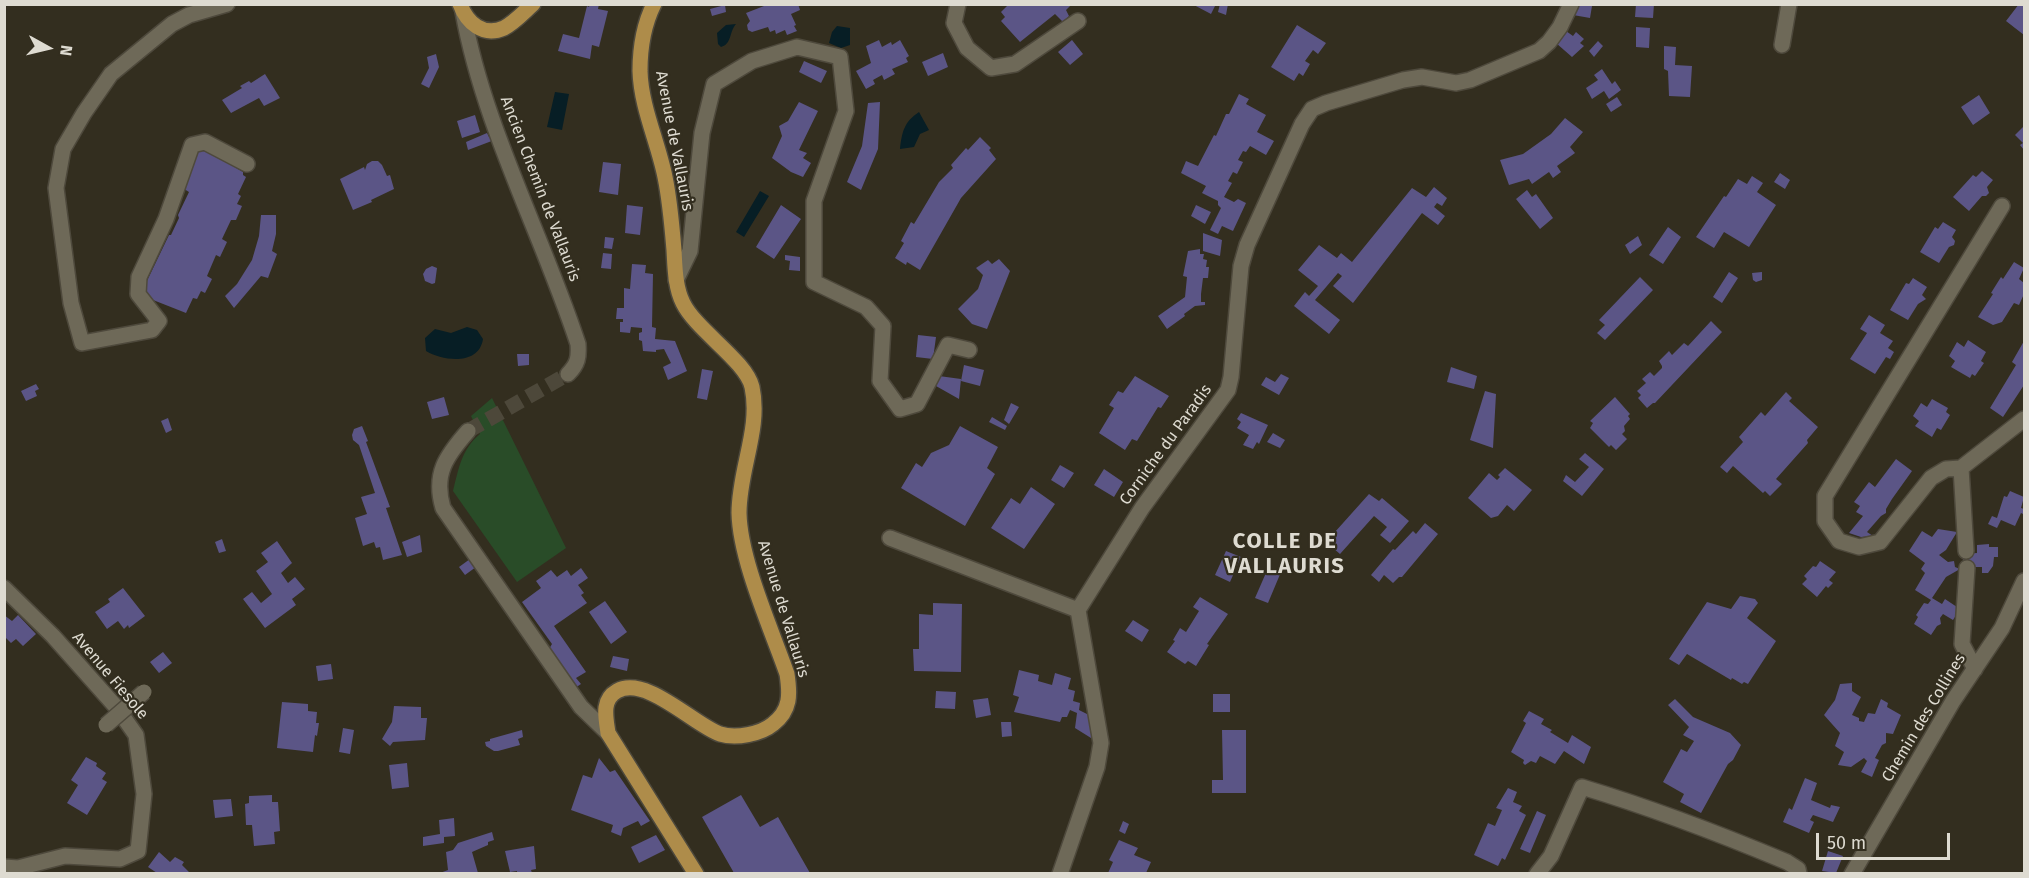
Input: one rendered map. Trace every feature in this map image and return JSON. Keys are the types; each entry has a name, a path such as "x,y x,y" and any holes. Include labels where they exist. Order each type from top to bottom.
{"main road":[{"path":"461,8 470,23 478,29 492,30 504,28 533,4"},
{"name":"Avenue de Vallauris","path":"608,733 605,709 615,692 624,688 647,691 696,721 721,734 731,736 761,732 774,724 789,703 787,674 754,579 742,537 739,514 740,484 753,429 755,407 751,384 737,363 693,318 683,303 676,280 673,231 665,177 646,110 640,72 642,39 654,4"},
{"path":"608,733 696,873"}],"street":[{"path":"227,4 189,15 172,24 111,74 63,149 56,188 71,303 82,343 152,330 159,321 138,294 139,277 166,219 192,145 204,142 247,164"},
{"path":"958,4 954,23 967,48 991,68 1016,64 1078,21"},
{"name":"Corniche du Paradis","path":"1078,610 1143,508 1228,390 1241,266 1247,244 1302,124 1312,109 1403,80 1422,77 1456,83 1470,80 1539,51 1560,27 1571,4"},
{"path":"1782,45 1789,4"},
{"name":"Ancien Chemin de Vallauris","path":"461,8 470,49 496,126 578,344 577,365 568,374"},
{"path":"676,280 690,251 702,134 714,84 752,61 797,47 840,57 846,111 814,201 814,282 866,307 883,326 880,381 900,409 917,404 948,345 969,350"},
{"path":"2002,206 1825,495 1825,521 1839,541 1859,547 1880,542 1931,477 1946,469 1961,468 2025,419"},
{"path":"468,431 445,461 439,486 443,508 581,707 608,733"},
{"path":"1961,468 1965,551"},
{"path":"891,538 1078,610 1101,743 1097,767 1060,873"},
{"path":"1967,568 1962,644 1975,669"},
{"name":"Chemin des Collines","path":"1852,873 1953,701 2002,628 2025,581"},
{"name":"Avenue Fiesole","path":"4,588 53,636 117,708 136,735 144,794 138,851 120,859 65,856 8,869"},
{"path":"106,725 144,692"},
{"path":"1537,873 1551,856 1582,787 1646,806 1702,827 1787,862 1798,869 1799,873"}],"green space":[{"path":"492,398 566,548 517,582 453,491 465,453 480,434 471,416"}],"water":[{"path":"736,24 729,41 721,47 718,44 717,33 726,25"},
{"path":"837,26 850,28 850,45 841,48 829,43 832,32"},
{"path":"555,92 569,94 562,130 547,127"},
{"path":"919,112 929,130 920,134 914,147 900,149 905,128"},
{"path":"760,191 769,196 744,237 736,232"},
{"path":"467,327 477,330 483,339 475,354 450,359 426,351 425,338 435,329 451,333"}],"building":[{"path":"590,4 599,4 598,9 608,11 599,47 592,45 590,59 558,51 563,34 579,38 587,6 589,7"},
{"path":"763,4 798,4 800,10 791,14 797,31 787,35 785,30 776,34 775,30 770,32 768,27 752,32 748,30 747,25 750,21 746,13 764,6"},
{"path":"1009,4 1072,4 1066,10 1069,16 1063,22 1055,14 1020,42 1001,21 1005,17 1001,12"},
{"path":"1192,4 1212,4 1215,6 1211,14"},
{"path":"1220,4 1228,4 1226,15 1218,12"},
{"path":"1636,4 1654,4 1653,18 1635,17"},
{"path":"2019,4 2024,4 2024,35 2006,21"},
{"path":"725,5 726,12 712,16 710,9"},
{"path":"1576,5 1592,6 1590,18 1573,15"},
{"path":"1297,25 1326,43 1318,54 1313,50 1305,61 1310,64 1303,76 1299,73 1294,81 1271,67"},
{"path":"1636,27 1650,28 1649,48 1636,47"},
{"path":"1566,31 1573,36 1576,32 1584,39 1580,43 1584,46 1572,57 1556,43"},
{"path":"879,40 882,47 900,40 909,56 906,58 908,62 892,69 895,74 884,80 882,75 873,80 875,84 866,89 856,71 871,63 866,46"},
{"path":"1072,40 1083,54 1070,65 1058,52"},
{"path":"1598,41 1603,46 1594,57 1589,51"},
{"path":"1664,46 1676,47 1675,65 1692,66 1690,97 1669,96 1668,71 1664,69"},
{"path":"943,53 948,67 928,76 922,62"},
{"path":"436,54 439,67 429,88 421,84 429,68 427,57"},
{"path":"804,61 827,71 821,83 799,72"},
{"path":"1602,69 1612,84 1615,81 1621,90 1609,99 1604,91 1592,99 1586,88 1598,80 1594,75"},
{"path":"265,74 280,98 264,106 259,98 231,113 222,100 242,88 240,86 249,81 251,83"},
{"path":"1239,94 1249,99 1246,104 1266,115 1257,132 1274,141 1266,155 1250,146 1246,152 1243,151 1238,160 1243,162 1237,174 1233,172 1228,181 1232,183 1224,197 1234,202 1238,199 1246,203 1233,231 1222,226 1218,234 1210,230 1221,208 1218,201 1202,193 1206,186 1181,173 1186,161 1198,166"},
{"path":"1979,95 1990,113 1973,125 1961,107"},
{"path":"1617,97 1622,105 1611,112 1606,104"},
{"path":"799,102 818,111 799,150 807,153 803,158 811,163 803,177 791,172 772,158 782,136 779,126 788,121"},
{"path":"880,102 878,149 861,190 847,182 862,146 868,103"},
{"path":"475,115 480,132 462,138 457,121"},
{"path":"1565,118 1583,132 1570,147 1575,153 1557,166 1561,172 1553,178 1549,172 1532,184 1529,179 1509,185 1500,160 1523,154 1551,134"},
{"path":"2023,127 2024,150 2020,145 2023,143 2015,135"},
{"path":"487,133 489,137 495,133 497,139 468,150 466,142"},
{"path":"980,137 991,148 989,150 996,159 961,198 920,270 895,258 904,243 901,241 911,222 914,224 939,182 953,168 951,165 966,148 968,150"},
{"path":"205,149 243,172 246,177 238,194 241,196 237,204 242,206 236,220 231,220 222,239 227,242 220,257 216,255 207,276 212,279 205,293 201,291 197,299 193,298 186,313 148,298 144,287 179,218 178,215 189,192 181,187 197,150"},
{"path":"378,161 387,176 390,175 394,189 353,210 340,179 364,167 365,170 367,164"},
{"path":"603,162 621,164 618,195 599,192"},
{"path":"1982,171 1993,180 1987,187 1989,193 1982,196 1969,211 1953,197 1973,175 1976,177"},
{"path":"1780,173 1790,180 1785,189 1774,182"},
{"path":"1752,176 1763,183 1757,192 1776,205 1749,247 1724,232 1714,248 1696,237 1738,179 1747,184"},
{"path":"1434,187 1447,198 1442,206 1437,203 1434,207 1445,216 1438,225 1422,213 1353,303 1333,286 1342,276 1338,273 1315,300 1340,320 1329,334 1294,306 1305,292 1309,296 1318,286 1298,270 1319,245 1337,258 1341,253 1352,262 1412,188 1426,197"},
{"path":"1527,190 1532,197 1536,194 1553,218 1540,229 1516,199"},
{"path":"627,205 643,207 640,235 625,233"},
{"path":"781,205 801,219 774,259 756,247"},
{"path":"1196,205 1211,212 1205,224 1191,216"},
{"path":"261,215 276,215 276,234 272,251 277,254 268,278 261,276 234,308 225,296 237,284 252,260 259,236"},
{"path":"1943,222 1956,230 1952,237 1955,241 1939,263 1920,252 1935,227 1938,229"},
{"path":"1668,227 1681,237 1663,264 1649,255"},
{"path":"1203,233 1222,240 1220,256 1203,251"},
{"path":"1638,236 1642,245 1630,254 1625,245"},
{"path":"605,237 614,238 612,249 604,248"},
{"path":"1200,249 1200,254 1204,254 1203,259 1207,260 1206,267 1209,267 1208,278 1203,278 1201,294 1201,302 1205,302 1205,305 1195,306 1167,329 1158,316 1185,297 1187,277 1183,276 1188,251"},
{"path":"603,253 612,254 611,269 601,268"},
{"path":"785,255 800,257 800,271 789,270 790,261 785,260"},
{"path":"999,259 1010,271 987,329 972,324 958,309 978,289 983,275 976,268 988,260 992,264"},
{"path":"2014,262 2024,268 2019,279 2024,283 2024,294 2019,305 2014,303 2002,322 1993,325 1978,317 2001,277 2003,279"},
{"path":"632,264 646,265 645,273 653,274 652,327 656,328 655,339 675,341 687,371 668,380 663,367 671,363 664,349 656,350 656,352 643,351 642,341 639,340 642,328 631,327 630,333 620,332 620,322 623,322 623,319 616,319 617,308 624,308 624,288 630,289"},
{"path":"432,266 437,268 435,283 432,284 425,281 423,274"},
{"path":"1729,272 1738,278 1722,303 1713,297"},
{"path":"1762,272 1762,280 1756,282 1753,280 1752,273"},
{"path":"1640,277 1653,290 1605,340 1597,333 1605,325 1599,320"},
{"path":"1913,278 1927,287 1922,295 1926,299 1918,304 1908,320 1890,310 1906,283 1909,284"},
{"path":"1869,315 1885,325 1880,333 1893,341 1888,348 1894,352 1890,359 1886,357 1875,374 1850,359 1867,333 1860,329"},
{"path":"1711,321 1722,332 1655,403 1647,408 1638,398 1641,395 1637,391 1646,383 1642,379 1650,372 1654,376 1662,368 1659,361 1669,351 1672,355 1684,343 1688,346"},
{"path":"918,335 936,337 933,359 916,357"},
{"path":"1968,340 1986,352 1981,361 1984,363 1975,376 1972,374 1970,378 1951,367 1955,361 1949,356 1957,342 1964,347"},
{"path":"2024,341 2024,385 2003,417 1990,408 2016,365 2012,362"},
{"path":"517,354 529,354 529,365 518,366"},
{"path":"964,365 984,370 980,386 961,381"},
{"path":"1451,367 1477,376 1474,389 1447,382"},
{"path":"702,369 713,371 707,400 697,398"},
{"path":"1281,374 1289,378 1279,395 1261,385 1266,377 1275,382"},
{"path":"939,376 961,379 959,399 936,386"},
{"path":"1135,376 1169,396 1161,408 1158,407 1137,441 1132,439 1125,450 1099,433 1114,408 1109,405 1118,391 1123,393"},
{"path":"36,384 39,389 35,391 37,396 26,401 21,391"},
{"path":"1485,391 1496,394 1493,448 1470,440"},
{"path":"1786,392 1792,398 1789,401 1818,427 1807,440 1808,443 1776,479 1782,484 1770,496 1765,491 1763,493 1733,466 1727,473 1720,467 1743,442 1739,437 1761,412 1765,416"},
{"path":"444,397 449,415 432,419 427,402"},
{"path":"1615,397 1630,414 1628,416 1630,419 1624,426 1625,431 1622,434 1627,439 1616,450 1611,445 1609,447 1590,428 1593,423 1590,421"},
{"path":"1932,399 1948,408 1946,412 1950,415 1941,430 1937,428 1932,437 1915,426 1919,421 1913,416 1921,403 1927,407"},
{"path":"1011,403 1019,407 1009,424 1004,420"},
{"path":"1241,413 1268,425 1259,444 1257,442 1253,449 1243,445 1249,435 1237,428 1241,422 1237,419"},
{"path":"992,417 1007,426 1005,430 989,422"},
{"path":"168,418 172,430 166,433 161,421"},
{"path":"362,426 390,507 386,508 402,555 383,560 380,547 376,548 374,542 363,546 355,518 367,514 361,497 375,493 359,445 353,440 352,435 354,429"},
{"path":"960,426 998,447 987,468 995,474 965,526 901,488 916,463 922,467 931,453 949,445"},
{"path":"1273,433 1285,440 1280,448 1267,442"},
{"path":"1585,453 1604,469 1582,496 1563,481 1566,475 1575,482 1589,467 1579,459"},
{"path":"1896,459 1912,471 1892,499 1886,513 1867,532 1873,536 1861,537 1849,533 1863,516 1856,512 1860,506 1854,502 1869,482 1875,487"},
{"path":"1060,465 1074,473 1064,488 1051,480"},
{"path":"1505,468 1532,490 1514,511 1507,505 1498,516 1491,518 1468,498 1489,473 1497,480 1500,477 1498,475"},
{"path":"1104,469 1123,482 1114,497 1094,485"},
{"path":"1031,487 1055,504 1024,549 991,528 1011,498 1020,504"},
{"path":"2010,491 2024,497 2021,508 2024,509 2023,514 2021,513 2015,526 2001,520 1997,528 1988,524 1992,516 1997,518 2004,496 2007,497"},
{"path":"1369,494 1379,501 1382,498 1409,521 1390,543 1380,535 1387,527 1374,516 1340,554 1326,542"},
{"path":"1425,523 1438,534 1402,577 1393,583 1384,575 1379,582 1371,575 1393,549 1395,550 1413,531 1416,534"},
{"path":"1938,529 1957,532 1946,550 1939,555 1948,562 1954,561 1955,567 1960,569 1946,577 1932,598 1942,604 1945,599 1960,609 1953,620 1943,614 1940,618 1941,624 1931,635 1914,624 1918,617 1916,615 1924,603 1928,604 1931,600 1915,590 1925,573 1921,569 1925,563 1909,551 1922,531 1932,537"},
{"path":"420,535 422,552 407,557 402,542"},
{"path":"222,539 226,551 219,553 215,542"},
{"path":"277,541 292,563 281,573 288,583 295,577 305,589 292,599 296,605 265,628 243,599 252,592 261,603 272,594 256,571 268,562 261,553"},
{"path":"1989,544 1989,547 1998,547 1998,557 1994,557 1993,566 1988,573 1982,573 1982,567 1963,567 1963,554 1977,553 1977,545"},
{"path":"1226,551 1241,557 1230,582 1215,575"},
{"path":"470,559 476,567 465,575 459,567"},
{"path":"1820,561 1836,572 1829,580 1833,583 1828,588 1826,586 1817,597 1802,584 1807,579 1804,576"},
{"path":"1269,566 1281,572 1268,603 1255,598"},
{"path":"581,568 588,578 578,585 587,603 554,626 586,672 576,678 581,684 575,688 549,649 552,644 522,602 541,588 536,581 551,570 557,577 567,570 571,576"},
{"path":"123,588 145,616 129,628 128,625 124,629 118,621 107,629 95,612 110,602 108,599"},
{"path":"1740,596 1755,599 1758,603 1747,618 1776,641 1748,684 1744,682 1742,684 1732,678 1731,680 1687,654 1679,665 1669,659 1707,602 1731,609"},
{"path":"1200,597 1228,614 1207,644 1209,645 1196,666 1188,661 1185,664 1167,652 1180,628 1186,632 1199,611 1193,607"},
{"path":"605,601 627,632 611,644 589,612"},
{"path":"933,603 962,604 961,672 914,671 913,649 919,649 919,614 933,615"},
{"path":"4,615 12,621 18,615 36,634 23,646 16,639 11,643 4,636"},
{"path":"1133,620 1149,630 1142,642 1125,631"},
{"path":"163,652 172,663 159,673 150,662"},
{"path":"613,656 629,659 627,671 610,667"},
{"path":"331,664 333,679 318,681 316,666"},
{"path":"1019,670 1039,675 1038,681 1052,685 1055,673 1071,678 1068,689 1075,691 1073,701 1080,703 1079,710 1091,716 1093,729 1091,738 1075,728 1077,713 1070,710 1067,717 1062,717 1060,722 1014,712 1019,697 1013,695"},
{"path":"1852,683 1852,691 1861,697 1852,715 1859,718 1859,721 1864,722 1868,713 1875,714 1881,699 1888,703 1887,707 1901,715 1893,734 1886,733 1886,743 1882,745 1875,758 1879,760 1872,777 1861,772 1867,761 1864,758 1851,767 1838,765 1844,752 1835,746 1840,733 1824,715 1835,700 1840,684"},
{"path":"936,691 956,692 955,709 935,708"},
{"path":"1213,694 1230,694 1230,712 1213,712"},
{"path":"988,698 991,715 976,718 973,700"},
{"path":"1675,699 1693,717 1730,733 1741,745 1701,813 1680,802 1684,794 1663,782 1681,749 1687,752 1694,741 1683,735 1689,727 1668,705"},
{"path":"282,702 308,704 308,711 317,712 316,723 319,723 313,752 277,748"},
{"path":"394,706 421,707 421,718 427,718 425,740 393,742 390,746 382,739 392,722"},
{"path":"1529,711 1544,719 1541,724 1568,743 1572,735 1591,747 1584,764 1564,751 1555,764 1540,756 1536,763 1531,761 1525,765 1524,760 1511,752 1526,723 1523,721"},
{"path":"1001,722 1011,722 1012,736 1002,737"},
{"path":"343,728 354,730 350,754 339,752"},
{"path":"522,730 523,737 518,739 520,745 498,751 486,746 485,742 490,739"},
{"path":"1222,730 1246,730 1246,793 1212,793 1212,780 1223,780"},
{"path":"86,757 97,763 96,766 106,773 102,779 107,782 87,815 67,803 78,785 71,780"},
{"path":"599,758 610,772 615,770 650,821 641,826 638,821 623,828 621,836 611,832 613,825 571,810 583,775 592,778"},
{"path":"407,763 409,787 392,789 389,765"},
{"path":"1805,778 1817,783 1811,800 1830,808 1831,805 1840,807 1833,822 1813,815 1810,820 1814,822 1809,833 1783,822 1789,808 1792,810"},
{"path":"1508,788 1517,792 1513,802 1522,806 1519,811 1526,815 1505,860 1502,858 1498,866 1474,855 1488,823 1495,826 1502,810 1496,808"},
{"path":"272,795 272,802 278,802 280,831 274,832 275,844 254,846 252,825 246,825 245,804 249,803 249,796"},
{"path":"741,795 760,827 778,817 810,873 734,873 702,817"},
{"path":"231,799 233,816 215,818 213,800"},
{"path":"1537,811 1546,815 1530,853 1520,849"},
{"path":"454,818 455,836 444,837 444,843 423,846 423,837 440,834 439,820"},
{"path":"1123,821 1129,824 1125,834 1119,831"},
{"path":"492,832 494,840 472,852 478,873 440,873 448,870 446,852 453,850 458,843"},
{"path":"656,835 665,850 639,863 631,847"},
{"path":"1119,840 1138,848 1134,855 1151,862 1146,873 1108,873 1113,862 1109,860"},
{"path":"534,846 536,869 531,870 532,873 510,872 505,851"},
{"path":"1828,851 1843,856 1836,873 1822,871"},
{"path":"159,852 170,862 175,857 184,862 182,865 189,872 157,873 148,867"}],"tunnel":[{"path":"468,431 568,374"}],"district":[{"name":"COLLE DE VALLAURIS","path":"1285,554"}]}
